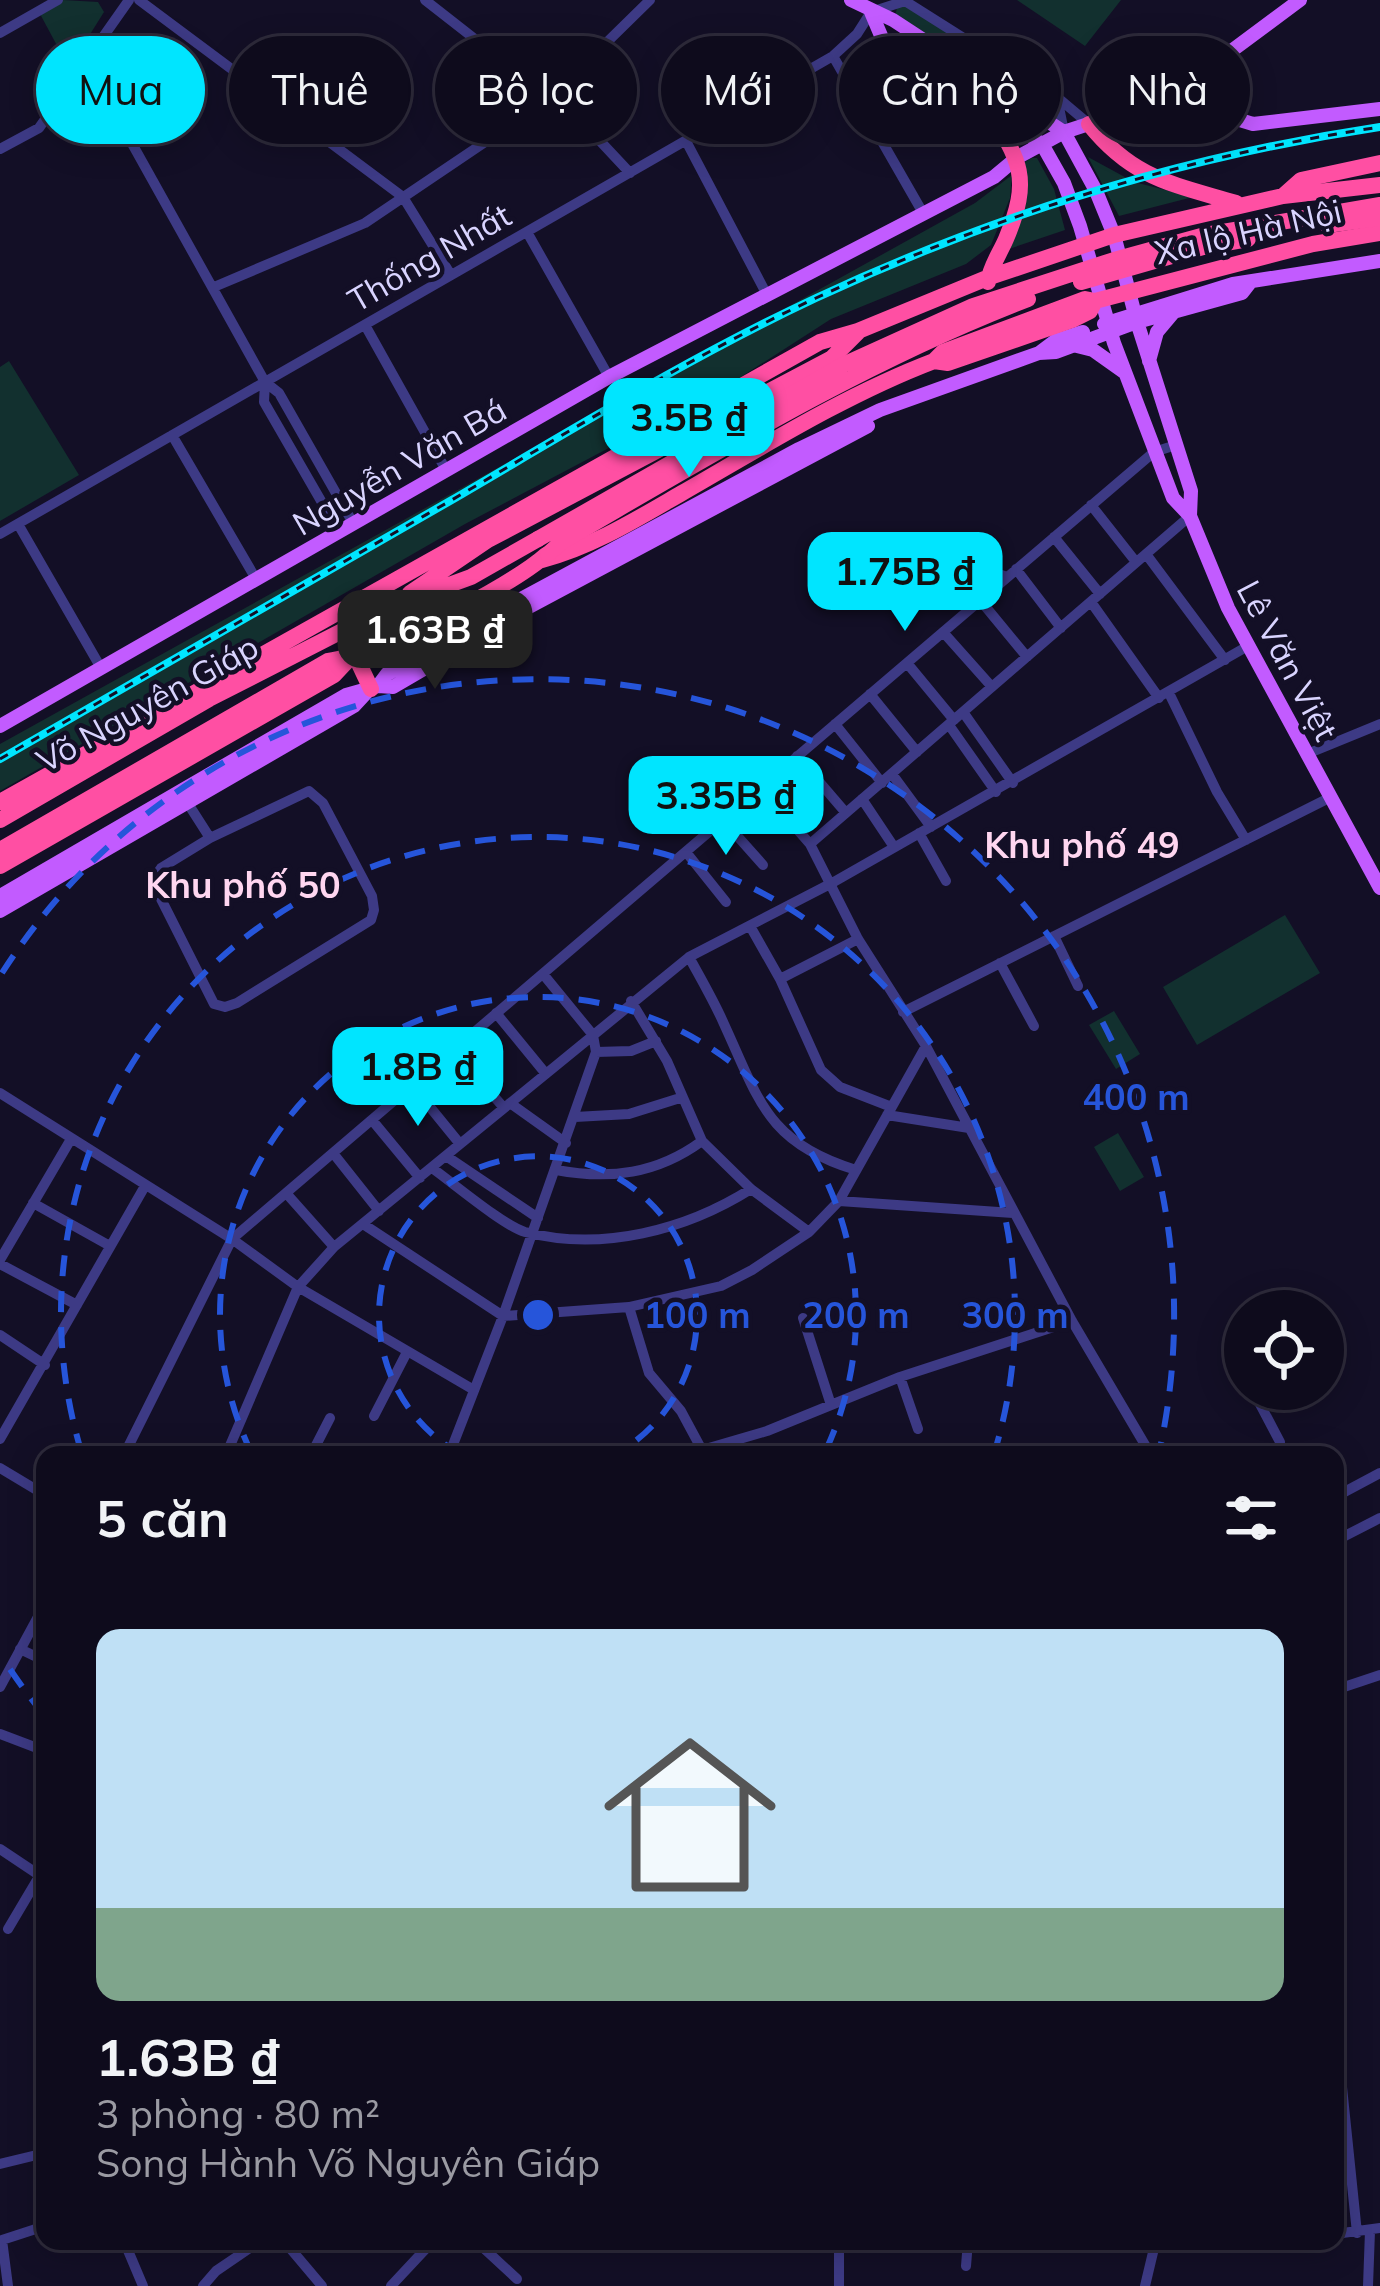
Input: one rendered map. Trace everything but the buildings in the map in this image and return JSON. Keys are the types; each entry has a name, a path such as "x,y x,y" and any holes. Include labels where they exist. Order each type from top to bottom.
{"highway":[{"path":"1006,335 987,278 1018,204 1018,157 1010,144"},
{"path":"1108,144 1159,181 1242,205"},
{"name":"Xa lộ Hà Nội","path":"1283,196 1301,180 1380,163"},
{"name":"Xa lộ Hà Nội","path":"1085,244 1283,196 1380,185"},
{"path":"542,551 843,365 973,306 1205,235 1380,205"},
{"path":"542,551 849,377 991,313 1203,247 1380,218"},
{"path":"1167,221 1160,237 1163,254 1176,269 1191,275"},
{"name":"Xa lộ Hà Nội","path":"1099,299 1313,244 1380,233"},
{"name":"Võ Nguyên Giáp","path":"0,802 820,342 1085,244"},
{"name":"Võ Nguyên Giáp","path":"0,820 209,699 389,607 542,551 571,553 847,399 934,361 947,363 1006,335 1072,320 1090,311 1099,299"},
{"name":"Võ Nguyên Giáp","path":"389,607 488,540 832,358 858,331"},
{"name":"Võ Nguyên Giáp","path":"0,850 328,661 352,657 413,629 542,551"},
{"path":"413,629 482,628"},
{"path":"352,657 375,687"},
{"name":"Võ Nguyên Giáp","path":"0,866 334,675 352,657"},
{"path":"209,699 216,679"},
{"path":"126,731 149,734"}],"main road":[{"path":"851,0 892,20 1064,132"},
{"name":"Nguyễn Văn Bá","path":"1250,36 1300,0"},
{"path":"871,12 881,36"},
{"path":"1250,121 1275,124 1380,109"},
{"name":"Nguyễn Văn Bá","path":"1061,134 1085,125"},
{"name":"Lê Văn Việt","path":"1064,132 1114,235 1191,491 1190,516"},
{"name":"Nguyễn Văn Bá","path":"0,726 609,376 994,177 1042,144"},
{"name":"Lê Văn Việt","path":"1042,144 1064,183 1124,373 1173,498 1190,516 1248,646 1380,888"},
{"path":"1039,353 1055,341 1233,284 1380,260"},
{"path":"1136,318 1173,313 1242,293 1250,284"},
{"path":"1149,362 1157,332 1173,313"},
{"path":"0,896 346,695 393,687 518,607 525,609 614,562 896,407 1039,353 1056,352 1109,327"},
{"path":"1072,345 1093,350 1124,373"},
{"path":"0,911 354,706 375,687"}],"street":[{"path":"0,33 58,0"},
{"path":"104,36 129,0"},
{"path":"139,0 404,197 451,275"},
{"path":"425,0 470,36"},
{"path":"613,36 650,0"},
{"path":"871,12 905,1 960,36"},
{"name":"Thống Nhất","path":"815,66 857,34 871,12"},
{"path":"833,56 923,213"},
{"path":"1061,100 1085,121"},
{"path":"1061,117 1064,132"},
{"path":"0,149 36,130"},
{"path":"133,144 265,382 279,393 353,524"},
{"path":"214,287 365,223 482,144"},
{"path":"603,144 630,173"},
{"name":"Thống Nhất","path":"0,534 679,144"},
{"path":"688,144 766,293"},
{"path":"526,232 609,376"},
{"path":"365,325 446,470"},
{"path":"265,382 264,402 338,532"},
{"path":"172,436 256,579"},
{"path":"128,1446 232,1239 1154,452 1176,445"},
{"path":"1091,506 1226,659"},
{"path":"810,844 1190,516"},
{"path":"18,524 101,668"},
{"path":"1054,538 1164,696 1246,840"},
{"path":"904,541 1012,573 1061,628"},
{"path":"980,601 1027,657"},
{"path":"943,632 992,688"},
{"path":"235,1446 298,1287 334,1246 632,1000 688,957 832,884 1248,646"},
{"path":"907,663 1012,782"},
{"path":"870,694 917,752"},
{"path":"955,719 995,792"},
{"path":"835,724 887,778 925,830 946,880"},
{"path":"1307,754 1380,724"},
{"path":"797,756 846,814"},
{"path":"761,788 810,844 857,939 926,1046 1012,1213 1146,1446"},
{"path":"309,790 323,803 372,896 370,920 237,1003 214,1004 155,889 154,878 161,868 210,838 309,790"},
{"path":"903,1012 1330,797"},
{"path":"862,800 894,847"},
{"path":"188,802 210,838"},
{"path":"723,820 763,865"},
{"path":"686,852 726,902"},
{"path":"750,926 821,1070 840,1088 888,1110 969,1128"},
{"path":"1054,936 1078,986"},
{"path":"780,979 857,939"},
{"path":"688,957 724,1024 746,1081 772,1120 801,1147 856,1170"},
{"path":"1000,963 1034,1026"},
{"path":"452,1446 596,1052 592,1034 543,974"},
{"path":"632,1000 702,1141 751,1189 809,1232"},
{"path":"496,1013 546,1074"},
{"path":"596,1052 632,1052 656,1041"},
{"path":"363,1224 503,1316 629,1306 721,1286 809,1232 839,1201 926,1046"},
{"path":"454,1050 507,1106 566,1143"},
{"path":"412,1085 460,1144"},
{"path":"0,1093 232,1239 298,1287 474,1390"},
{"path":"575,1117 629,1114 680,1097"},
{"path":"372,1120 420,1178"},
{"path":"70,1139 0,1262 76,1305"},
{"path":"556,1170 611,1175 641,1172 667,1163 702,1141"},
{"path":"333,1153 379,1211"},
{"path":"446,1156 538,1218"},
{"path":"432,1168 521,1232 604,1239 698,1217 751,1189"},
{"path":"0,1439 145,1186"},
{"path":"286,1193 334,1246"},
{"path":"839,1201 1012,1213"},
{"path":"33,1203 110,1246"},
{"path":"629,1306 649,1373 681,1411 698,1446"},
{"path":"803,1318 831,1405"},
{"path":"720,1446 900,1377 1072,1321"},
{"path":"0,1335 45,1365"},
{"path":"374,1416 407,1352"},
{"path":"900,1377 918,1429"},
{"path":"1263,1410 1280,1442"},
{"path":"316,1446 330,1418"},
{"path":"0,1468 36,1490"},
{"path":"1344,1492 1380,1473"},
{"path":"1344,1536 1380,1518"},
{"path":"0,1687 36,1620"},
{"path":"20,1649 36,1657"},
{"path":"1344,1687 1380,1675"},
{"path":"0,1734 36,1748"},
{"path":"0,1850 36,1873"},
{"path":"8,1929 36,1886"},
{"path":"1344,2109 1349,2164 1369,2231 1368,2286"},
{"path":"0,2164 36,2155"},
{"path":"1344,2163 1349,2164"},
{"path":"8,2286 2,2240 36,2229"},
{"path":"128,2250 143,2286"},
{"path":"203,2286 247,2250"},
{"path":"292,2250 322,2286"},
{"path":"396,2282 425,2250"},
{"path":"486,2250 517,2278"},
{"path":"839,2250 839,2286"},
{"path":"966,2266 967,2250"},
{"path":"1145,2286 1154,2250"}],"green space":[{"path":"63,0 98,2 104,12 89,36 52,36 39,12"},
{"path":"1017,0 1121,0 1093,36 1085,36 1085,46"},
{"path":"904,5 953,36 923,36 895,18 897,7"},
{"path":"1088,157 1134,182 1193,197 1119,216"},
{"path":"1037,158 1054,189 1065,230 1006,250 1025,162"},
{"path":"1012,175 1010,198 991,245 966,264 831,319 730,384 465,524 0,791 0,744 975,203"},
{"path":"9,361 79,475 0,521 0,367"},
{"path":"1285,915 1320,973 1197,1045 1163,987"},
{"path":"1114,1011 1140,1054 1116,1069 1089,1025"},
{"path":"1118,1133 1144,1177 1120,1191 1094,1147"}],"railway":[{"path":"0,759 631,395 816,298 952,240 1092,192 1235,154 1380,127"}],"district":[{"name":"Khu phố 49","path":"1082,844"},
{"name":"Khu phố 50","path":"243,884"}]}
